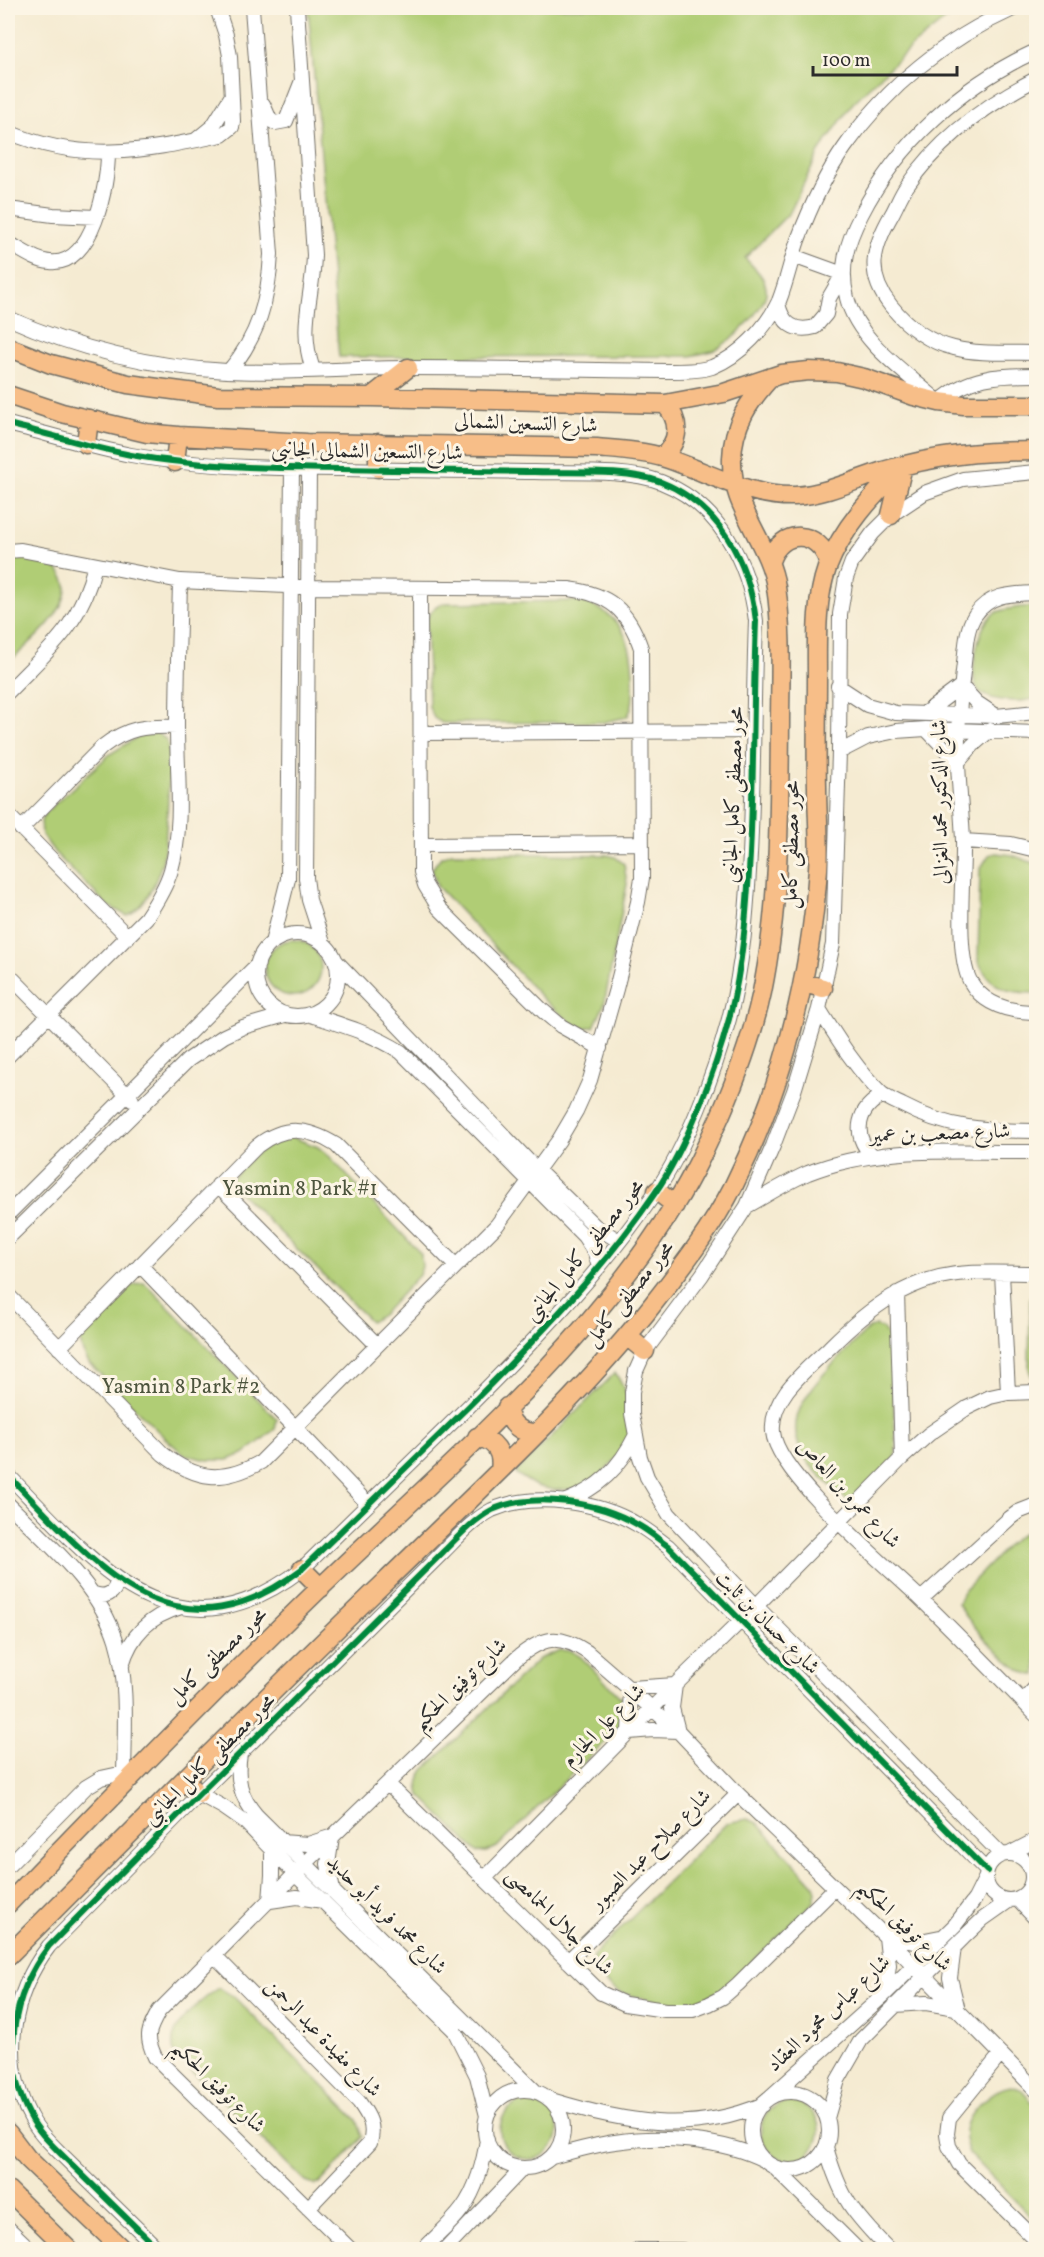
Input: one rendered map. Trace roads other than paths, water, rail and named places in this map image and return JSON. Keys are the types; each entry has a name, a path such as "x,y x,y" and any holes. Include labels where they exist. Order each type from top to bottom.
{"main road":[{"name":"شارع التسعين الشمالى","path":"8,347 84,374 173,392 218,396 665,404 724,393 781,374 809,371 837,372 864,378 914,396 939,402 964,405 1036,405"},
{"path":"371,397 408,368"},
{"name":"محور مصطفى كامل","path":"8,1904 128,1775 562,1352 655,1236 675,1205 705,1149 744,1057 762,993 779,861 779,612 770,561 749,522 734,483 732,457 742,415 750,399 771,377"},
{"name":"شارع التسعين الشمالى","path":"8,394 62,413 147,433 178,436 278,442 597,448 662,457 771,494 797,496 945,455 987,451 1036,451"},
{"path":"662,457 669,450 677,431 672,411 665,404"},
{"path":"86,444 89,419"},
{"path":"175,462 178,436"},
{"path":"378,443 378,468"},
{"path":"891,515 903,466"},
{"name":"محور مصطفى كامل","path":"8,1956 260,1703 536,1433 627,1336 683,1266 709,1229 734,1184 755,1138 781,1071 792,1036 812,933 818,864 817,626 822,583 829,563 860,513 903,466"},
{"path":"770,561 777,546 784,541 800,537 816,542 827,555 829,563"},
{"path":"803,983 823,988"},
{"path":"657,1191 675,1205"},
{"path":"627,1336 645,1351"},
{"path":"507,1407 508,1415 516,1427 522,1431 536,1433"},
{"path":"477,1437 492,1442 497,1447 501,1455 500,1470"},
{"path":"302,1569 321,1588"},
{"path":"184,1779 199,1794"},
{"path":"8,2133 27,2158 123,2250"},
{"path":"8,2190 69,2250"}],"street":[{"path":"8,132 54,147 108,153 130,152 195,140 217,130 232,127 228,117 232,95 226,35 217,8"},
{"path":"229,371 248,346 256,329 270,274 271,254 252,8"},
{"path":"297,8 314,255 305,340 313,370"},
{"path":"8,318 48,335 101,352 164,365 229,371 408,368 690,371 712,367 733,356 767,320 778,303 811,208 826,176 843,149 884,98 932,55 987,20 1015,8"},
{"path":"1036,51 986,78 959,98 909,143 868,201 847,246 843,274 847,299 858,324 884,353 939,402 960,386 979,379 1002,375 1036,375"},
{"path":"260,96 270,120 281,124 290,116 303,74"},
{"path":"1036,79 971,119 921,168 906,187 888,220 878,243 873,264 874,275 886,300 898,315 926,338 956,349 1036,353"},
{"path":"8,243 39,260 49,262 60,262 79,251 96,217 106,184 108,153"},
{"path":"8,209 54,215 96,217"},
{"path":"793,256 843,274"},
{"path":"778,303 784,320 790,326 807,330 815,327 822,322 830,298 843,274"},
{"name":"شارع التسعين الشمالى الجانبى","path":"8,424 129,455 218,466 615,474 643,477 674,488 688,497 716,523"},
{"path":"272,943 288,879 292,468"},
{"path":"309,468 306,878 312,911 322,943"},
{"path":"645,1351 702,1275 747,1206 794,1091 819,1009 833,944 839,752 840,614 846,578 857,555 873,533 891,515 924,493 943,485 984,476 1036,472"},
{"name":"محور مصطفى كامل الجانبى","path":"181,1607 220,1609 244,1603 281,1585 302,1569 520,1354 599,1267 657,1191 686,1136 729,1019 741,957 748,892 754,776 756,621 753,597 736,551 716,523"},
{"path":"8,551 21,550 180,582 308,587 589,592 608,600 623,612 635,629 641,648 642,732 641,890 600,1048 590,1080 576,1111 559,1140 497,1225 261,1462 242,1473 221,1477 200,1475 180,1467 163,1454 8,1295"},
{"path":"8,692 72,624 82,606 95,565"},
{"path":"8,1056 146,918 171,872 177,846 180,582"},
{"path":"420,588 423,879 439,908 543,1011 561,1026 600,1048"},
{"name":"شارع الدكتور محمد الغزالى","path":"1036,593 1006,594 985,604 976,613 967,635 961,686 958,762 963,842 963,958 969,979 980,994 994,1005 1008,1010 1036,1012"},
{"path":"838,686 867,705 896,714 996,716 1036,712"},
{"path":"925,713 961,686 976,704 996,716"},
{"path":"21,828 115,736 131,729 148,726 177,727"},
{"path":"839,752 882,733 926,729 1036,733"},
{"path":"926,729 958,762 990,730"},
{"path":"420,733 754,731"},
{"path":"8,814 128,937"},
{"path":"963,842 1011,844 1036,850"},
{"path":"421,845 642,843"},
{"path":"8,1214 258,964 272,943 284,936 297,934 311,936 322,943 533,1175 584,1236 595,1253 599,1267"},
{"path":"311,1015 321,1010 335,993 338,971 336,960"},
{"path":"258,964 256,977 258,989 273,1009 293,1016 311,1015 365,1033 401,1052 533,1175 595,1226 619,1241"},
{"path":"8,974 140,1107"},
{"name":"شارع مصعب بن عمير","path":"819,1009 845,1050 884,1095 929,1118 951,1125 973,1129 1036,1131"},
{"path":"8,1238 188,1060 206,1047 243,1027 285,1014"},
{"path":"872,1155 862,1146 859,1135 860,1122 864,1111 873,1100 884,1095"},
{"path":"59,1348 257,1146 270,1136 287,1131 304,1131 321,1135 336,1144 456,1266"},
{"name":"شارع مصعب بن عمير","path":"747,1206 806,1174 872,1155 913,1151 1036,1152"},
{"path":"218,1185 377,1345"},
{"path":"140,1265 368,1504"},
{"path":"1002,1273 1008,1393"},
{"name":"شارع عمرو بن العاص","path":"1036,1273 954,1274 925,1281 897,1293 862,1317 803,1373 779,1403 773,1419 773,1433 778,1450 787,1465 840,1523 921,1599 1036,1714"},
{"path":"897,1293 902,1458"},
{"name":"شارع حسان بن ثابت","path":"645,1351 636,1371 632,1392 632,1414 647,1477 669,1514 756,1606 1006,1855"},
{"name":"شارع على الجارم","path":"485,1878 902,1458 929,1434 966,1408 990,1397 1008,1393 1036,1392"},
{"path":"564,1502 583,1495 600,1484 615,1470 627,1454 636,1436"},
{"path":"8,1475 89,1557 117,1580 155,1600 181,1607"},
{"name":"شارع حسان بن ثابت","path":"476,1521 509,1504 526,1501 564,1502 597,1508 639,1525 668,1546 742,1620 987,1874"},
{"path":"8,1504 92,1593 109,1624 116,1640 122,1666 128,1775 101,1778 86,1787 8,1866"},
{"path":"921,1599 1004,1523 1018,1512 1036,1505"},
{"name":"محور مصطفى كامل الجانبى","path":"159,2250 43,2135 30,2116 20,2095 15,2073 14,2020 18,2001 37,1962 49,1946 199,1794 476,1521"},
{"path":"92,1593 97,1596 109,1595 117,1586 117,1580"},
{"path":"122,1666 133,1639 142,1627 153,1618 181,1607"},
{"name":"شارع توفيق الحكيم","path":"351,2250 155,2057 148,2042 151,2025 159,2011 332,1837 518,1658 544,1640 560,1639 574,1644 631,1688 678,1731 738,1794 958,2008 1036,2090"},
{"path":"675,1685 672,1708 678,1731 629,1732 631,1688 675,1685"},
{"path":"1023,1701 1036,1687"},
{"name":"شارع محمد فريد أبو حديد","path":"240,1754 237,1771 241,1792 277,1846"},
{"name":"شارع جلال الحمامصى","path":"388,1784 601,1993 625,2004 665,2010 693,2010 709,2004 730,1990 835,1888"},
{"name":"شارع محمد فريد أبو حديد","path":"199,1794 235,1814 277,1846 535,2091"},
{"name":"شارع صلاح عبد الصبور","path":"568,1961 738,1794"},
{"path":"332,1837 328,1864 328,1896 270,1901 277,1846 308,1844 332,1837"},
{"path":"1006,1855 1023,1859 1034,1879 1028,1890 1013,1900 1004,1900 993,1894 989,1889 987,1874 996,1859 1036,1840"},
{"name":"شارع عباس محمود العقاد","path":"551,2100 604,2116 638,2121 697,2122 718,2120 766,2101 885,1994 943,1936 969,1907 987,1874"},
{"name":"شارع محمد فريد أبو حديد","path":"328,1896 454,2030 477,2076 487,2116"},
{"path":"1013,1900 1036,1919"},
{"name":"شارع عباس محمود العقاد","path":"827,2118 838,2080 861,2040 983,1919 1013,1900"},
{"path":"885,1994 889,1965 886,1937 915,1942 943,1936"},
{"path":"895,2005 926,2003 958,2008 950,1978 954,1947"},
{"name":"شارع مفيدة عبد الرحمن","path":"215,1956 359,2102 371,2123 373,2132 370,2143 308,2208"},
{"path":"1001,2054 949,2118 947,2134 949,2146 959,2164 1036,2240"},
{"path":"423,2250 452,2220 470,2196 484,2156 487,2116 491,2107 506,2094 525,2090 535,2091 551,2100 561,2116 563,2135 552,2157"},
{"path":"858,2250 758,2152 752,2133 756,2113 766,2101 787,2092 807,2096 816,2102 827,2118 829,2128 826,2147 845,2199 856,2215 890,2250"},
{"path":"486,2139 496,2156 513,2166 523,2168 596,2145 636,2139 713,2144 752,2154 788,2170 814,2162 826,2147"},
{"path":"445,2250 523,2168"},
{"path":"8,2228 31,2250"},
{"path":"638,2250 682,2250"}],"park label":[{"name":"Yasmin 8 Park #1","path":"300,1189"},
{"name":"Yasmin 8 Park #2","path":"181,1387"}]}
